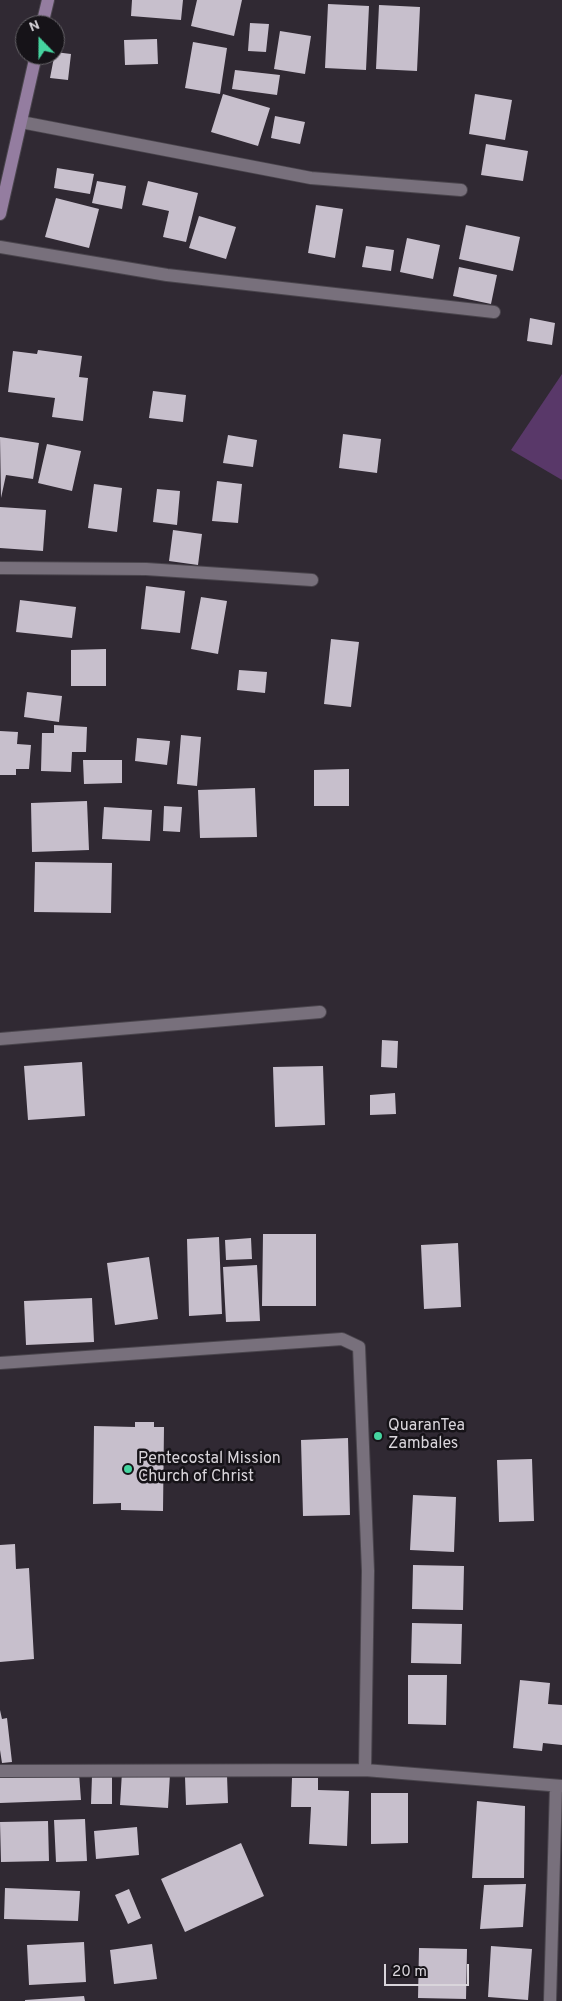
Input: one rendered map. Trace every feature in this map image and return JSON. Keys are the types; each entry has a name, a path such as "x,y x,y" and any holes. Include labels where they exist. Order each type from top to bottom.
{"main road":[{"path":"44,15 48,0"},
{"path":"0,214 34,65"}],"street":[{"path":"20,122 311,178 461,190"},
{"path":"0,247 167,275 494,312"},
{"path":"0,568 146,569 312,580"},
{"path":"0,1039 320,1012"},
{"path":"0,1363 342,1339 359,1347 368,1571 364,1770"},
{"path":"0,1771 364,1770 559,1786 550,2001"}],"shaded area":[{"path":"562,374 562,480 511,450"}],"building":[{"path":"132,0 183,0 181,20 131,16"},
{"path":"197,0 242,0 234,36 191,26"},
{"path":"328,4 369,6 366,70 325,68"},
{"path":"379,5 420,7 417,71 376,69"},
{"path":"250,23 269,24 266,52 248,51"},
{"path":"280,31 311,36 305,74 274,69"},
{"path":"157,39 158,64 125,65 124,40"},
{"path":"193,42 227,48 220,94 185,88"},
{"path":"65,53 71,54 68,80 50,78 52,65 65,65"},
{"path":"235,70 280,75 277,95 232,89"},
{"path":"223,94 270,108 258,146 211,132"},
{"path":"475,94 512,100 505,140 469,134"},
{"path":"275,116 305,122 300,144 271,138"},
{"path":"486,144 528,151 523,181 481,175"},
{"path":"57,168 94,174 90,194 54,188"},
{"path":"97,181 126,186 122,209 92,203"},
{"path":"148,181 198,193 186,242 163,237 169,211 142,205"},
{"path":"56,198 99,209 89,248 45,237"},
{"path":"316,205 343,209 335,258 308,253"},
{"path":"199,216 236,227 226,259 189,248"},
{"path":"466,225 520,237 513,271 459,259"},
{"path":"407,238 440,245 433,279 400,272"},
{"path":"366,246 394,250 391,271 362,267"},
{"path":"459,267 497,275 491,304 453,296"},
{"path":"530,318 555,323 552,345 527,341"},
{"path":"38,350 82,356 79,377 88,378 83,421 52,417 55,398 8,392 13,351 37,354"},
{"path":"153,391 186,395 183,422 149,418"},
{"path":"343,434 381,439 377,473 339,468"},
{"path":"228,435 257,440 253,467 223,463"},
{"path":"0,437 39,443 33,479 6,475 1,498"},
{"path":"47,444 81,451 72,491 38,483"},
{"path":"217,481 242,484 238,523 212,521"},
{"path":"94,484 122,488 117,532 88,528"},
{"path":"157,489 180,491 177,525 153,522"},
{"path":"0,507 46,510 43,551 0,548"},
{"path":"173,530 202,534 198,565 169,561"},
{"path":"146,586 185,591 180,633 141,629"},
{"path":"201,597 227,601 218,654 191,649"},
{"path":"20,600 76,607 72,638 16,632"},
{"path":"331,639 359,642 351,707 324,704"},
{"path":"106,649 106,686 71,686 71,650"},
{"path":"239,670 267,672 265,693 237,690"},
{"path":"27,692 62,696 59,722 24,717"},
{"path":"54,725 87,727 86,752 72,752 71,772 41,771 42,733 54,733"},
{"path":"0,731 18,732 17,744 31,745 29,769 16,769 16,775 0,775"},
{"path":"181,735 201,737 197,786 177,784"},
{"path":"137,738 170,741 167,765 135,761"},
{"path":"83,760 122,760 122,783 84,784"},
{"path":"349,769 349,806 314,806 314,770"},
{"path":"255,788 257,837 200,838 198,790"},
{"path":"87,801 89,850 32,852 31,803"},
{"path":"164,806 182,807 180,832 163,831"},
{"path":"104,807 152,810 150,841 102,839"},
{"path":"35,862 112,863 111,913 34,912"},
{"path":"382,1040 398,1041 397,1068 381,1067"},
{"path":"82,1062 85,1116 28,1120 24,1066"},
{"path":"323,1066 325,1125 275,1127 273,1067"},
{"path":"395,1093 396,1114 370,1115 370,1095"},
{"path":"263,1234 316,1234 316,1306 262,1306"},
{"path":"219,1237 222,1314 189,1316 187,1239"},
{"path":"251,1238 252,1259 226,1260 225,1240"},
{"path":"458,1243 461,1307 424,1309 421,1245"},
{"path":"149,1257 158,1319 115,1325 107,1263"},
{"path":"257,1265 260,1321 226,1322 223,1267"},
{"path":"92,1298 94,1342 26,1345 24,1301"},
{"name":"Pentecostal Mission Church of Christ","path":"135,1422 154,1422 154,1427 164,1427 163,1511 121,1510 121,1503 93,1504 94,1426 135,1427"},
{"path":"348,1438 350,1515 303,1516 301,1440"},
{"path":"532,1459 534,1521 499,1522 497,1460"},
{"path":"413,1495 456,1497 454,1552 410,1550"},
{"path":"15,1544 16,1569 29,1568 34,1659 0,1662 0,1545"},
{"path":"413,1565 464,1566 463,1610 412,1609"},
{"path":"412,1623 462,1624 461,1664 411,1663"},
{"path":"408,1675 447,1675 446,1725 408,1724"},
{"path":"520,1680 550,1683 548,1704 562,1705 562,1745 543,1743 542,1751 513,1748"},
{"path":"0,1710 2,1719 7,1718 12,1762 2,1763 0,1750"},
{"path":"122,1772 170,1774 168,1808 120,1805"},
{"path":"79,1773 81,1800 0,1803 0,1777"},
{"path":"227,1775 228,1803 186,1805 185,1777"},
{"path":"92,1776 112,1776 112,1804 91,1804"},
{"path":"292,1778 318,1778 318,1790 349,1791 347,1846 309,1844 311,1807 291,1807"},
{"path":"371,1793 408,1793 408,1843 371,1844"},
{"path":"477,1801 525,1806 524,1878 472,1878"},
{"path":"85,1819 87,1861 56,1862 54,1820"},
{"path":"48,1821 49,1861 1,1862 0,1822"},
{"path":"137,1827 139,1855 96,1859 94,1831"},
{"path":"241,1843 264,1896 185,1932 161,1879"},
{"path":"526,1884 523,1927 480,1929 484,1885"},
{"path":"5,1888 80,1891 78,1921 4,1919"},
{"path":"129,1889 141,1918 128,1924 115,1895"},
{"path":"84,1942 86,1982 29,1985 27,1945"},
{"path":"152,1944 157,1979 114,1984 110,1950"},
{"path":"491,1946 532,1949 528,2000 488,1997"},
{"path":"419,1948 467,1949 466,1999 418,1998"},
{"path":"84,1996 85,2001 25,2001 25,2000"}],"place":[{"name":"QuaranTea Zambales","path":"378,1436"},
{"name":"Pentecostal Mission Church of Christ","path":"128,1469"}]}
